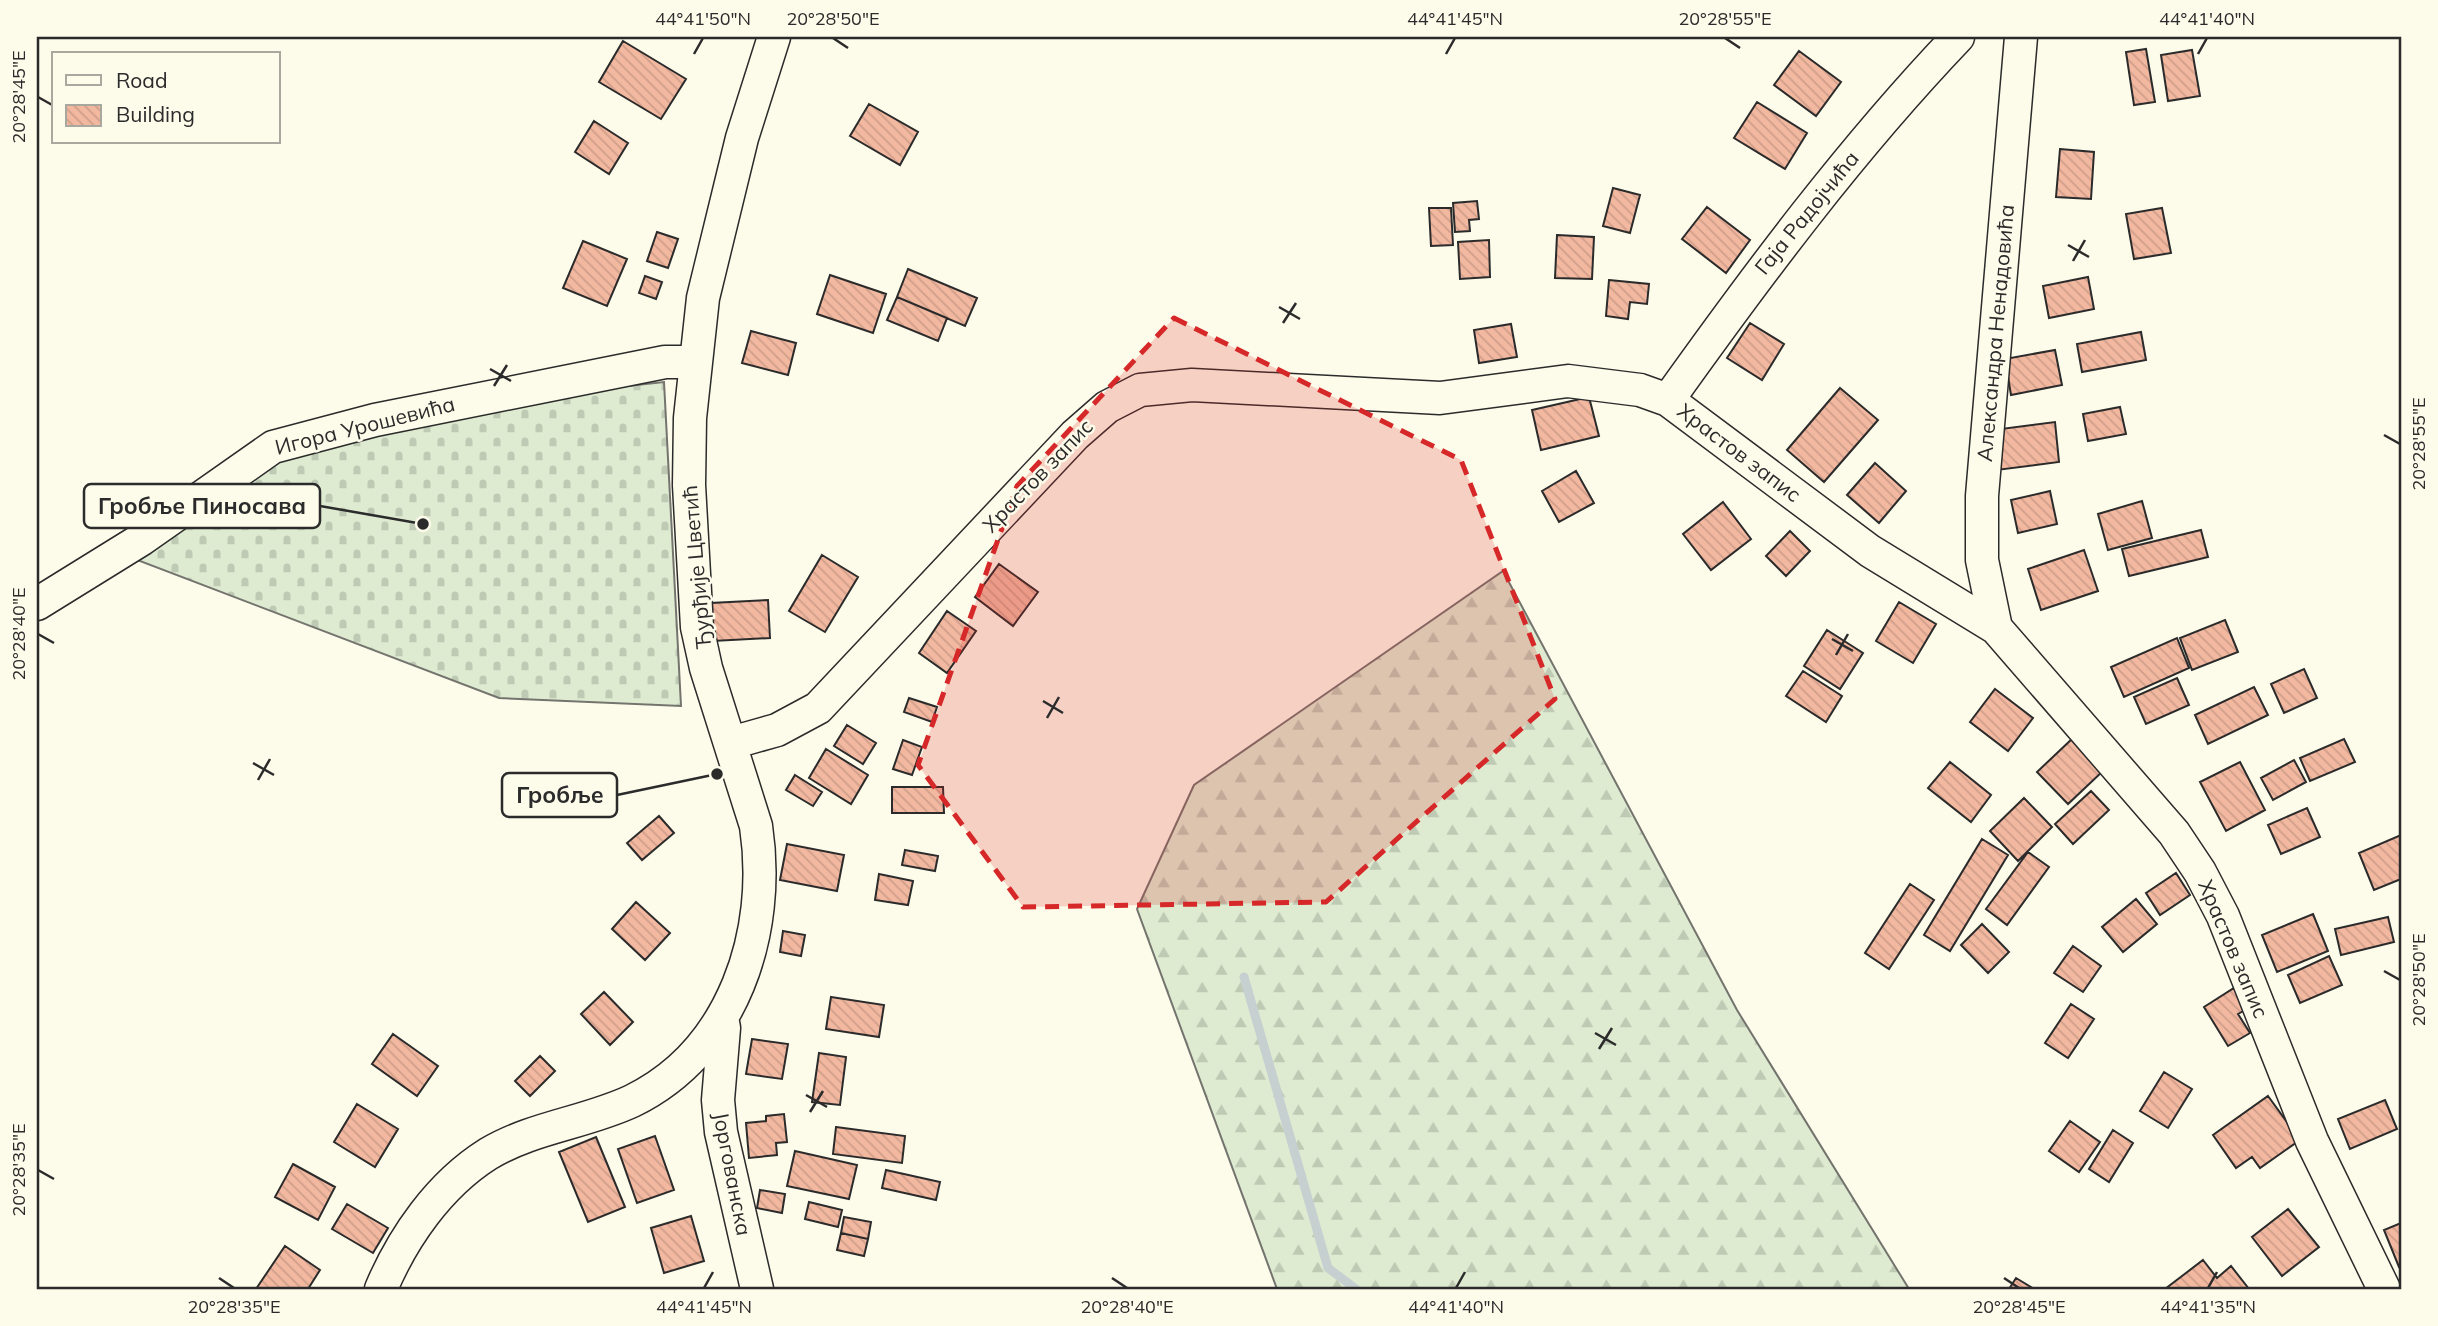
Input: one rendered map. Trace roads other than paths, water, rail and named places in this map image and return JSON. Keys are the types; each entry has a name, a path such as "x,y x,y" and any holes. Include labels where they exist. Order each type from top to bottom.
{"street":[{"name":"Ђурђије Цветић","path":"381,1289 402,1246 445,1189 486,1156 516,1139 630,1102 679,1071 699,1051 722,1017 750,952 760,913 756,826 706,668 698,627 689,485 694,362 703,298 742,138 774,37"},
{"name":"Гаја Радојчића","path":"1668,400 1749,286 1862,144 1958,37"},
{"name":"Александра Ненадовића","path":"1996,628 1982,559 1982,496 1994,328 2021,37"},
{"name":"Игора Урошевића","path":"37,604 142,539 273,447 375,419 665,362 694,362"},
{"name":"Храстов запис","path":"731,743 802,718 827,700 1074,435 1107,407 1140,390 1192,385 1440,398 1568,380 1640,390 1668,400 1870,551 1996,628 2174,833 2200,872 2223,916 2312,1141 2384,1289"},
{"path":"1929,589 1951,581 1982,559"},
{"name":"Јоргованска","path":"722,1017 724,1028 718,1100 721,1132 757,1289"}],"waterway":[{"path":"1244,977 1328,1268 1356,1289"}],"place":[{"name":"Гробље Пиносава","path":"423,524"},
{"name":"Гробље","path":"717,774"}]}
